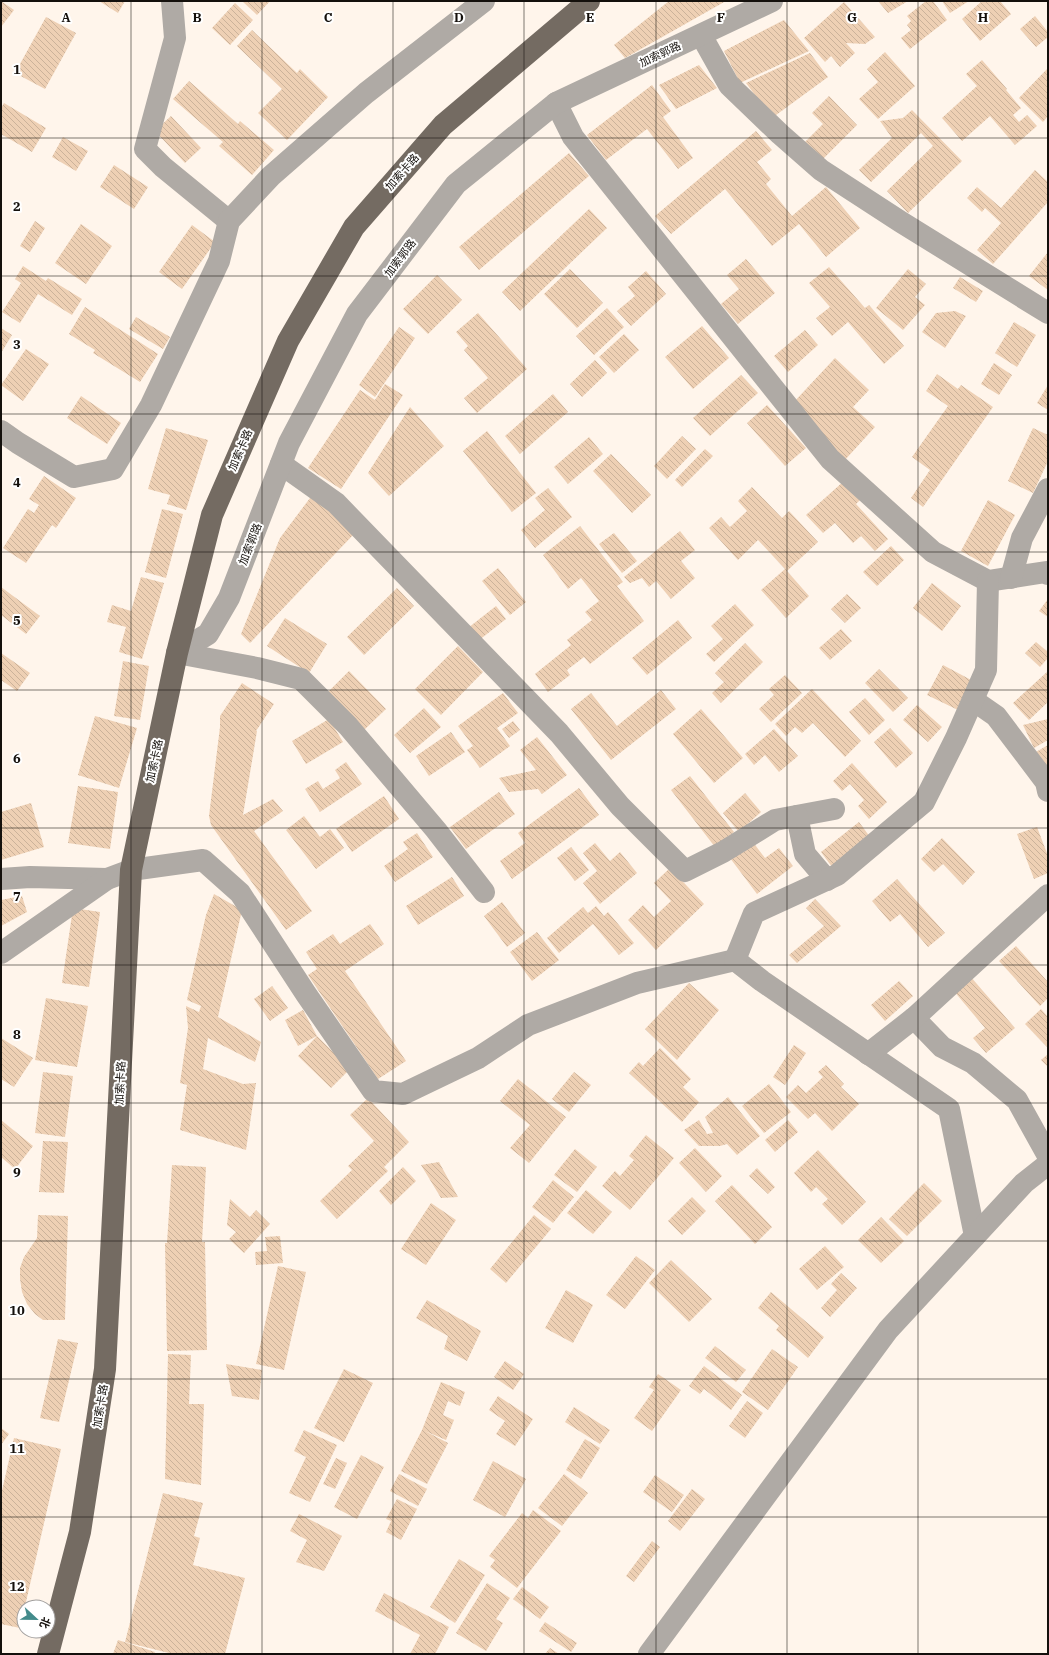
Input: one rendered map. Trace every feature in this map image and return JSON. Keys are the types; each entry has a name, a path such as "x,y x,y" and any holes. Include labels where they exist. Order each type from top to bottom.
{"main road":[{"name":"加索卡路","path":"48,1654 80,1532 105,1369 131,870 177,653 212,515 288,341 354,228 443,125 589,1"}],"street":[{"path":"172,1 175,38 145,149 163,167 229,221"},
{"path":"1,431 18,444 74,476 113,469 151,405 220,261 229,221 271,176 366,93 484,1"},
{"name":"加索郭路","path":"177,653 208,634 229,598 290,443 353,321 371,295 456,184 556,103 772,1"},
{"path":"701,35 729,86 821,170 901,222 1048,313"},
{"path":"556,103 573,137 830,459 933,552 988,582 1046,572 1048,574"},
{"path":"281,464 336,503 554,728 620,806 685,871 723,852 775,820 834,809"},
{"path":"1011,578 1022,538 1048,490"},
{"path":"735,960 754,913 836,875 924,802 986,670 988,582"},
{"path":"177,653 257,668 301,679 348,726 436,830 484,892"},
{"path":"973,700 996,716 1046,782 1048,791"},
{"path":"797,816 804,854 827,880"},
{"path":"1,953 107,879 131,870 203,860 240,893 306,994 373,1091 403,1094 478,1058 528,1025 638,983 735,960"},
{"path":"1,879 30,876 107,879"},
{"path":"868,1054 914,1018 1048,895"},
{"path":"735,960 762,981 949,1109 975,1236"},
{"path":"914,1018 942,1047 973,1063 1016,1100 1048,1156"},
{"path":"649,1654 888,1330 1024,1183 1048,1164"}],"building":[{"path":"1,1 14,10 1,27"},
{"path":"99,1 125,1 118,13"},
{"path":"242,1 270,1 257,15"},
{"path":"669,1 726,1 625,58 614,45"},
{"path":"878,1 908,1 888,13"},
{"path":"926,1 933,1 947,20 910,49 901,38 911,30 907,25 911,21 907,16"},
{"path":"942,1 969,1 950,13"},
{"path":"982,1 1000,1 1011,14 980,41 962,19"},
{"path":"844,2 875,37 865,44 846,43 855,53 840,67 831,56 825,62 804,38"},
{"path":"235,3 253,20 230,45 212,28"},
{"path":"1035,16 1048,32 1048,37 1036,47 1020,29"},
{"path":"46,17 76,33 45,89 15,73"},
{"path":"784,20 809,51 740,83 724,51"},
{"path":"252,30 297,73 300,69 328,97 287,140 258,113 282,89 237,46"},
{"path":"885,52 915,86 878,119 859,99 878,82 867,69"},
{"path":"810,53 828,77 772,118 746,83"},
{"path":"982,60 1021,108 1013,115 1019,122 1027,115 1037,126 1015,145 990,116 962,141 942,118 977,86 966,74"},
{"path":"699,65 717,88 676,109 659,85"},
{"path":"1048,68 1048,116 1043,122 1019,98"},
{"path":"189,81 238,124 240,121 274,150 252,175 219,146 223,142 173,99"},
{"path":"652,85 671,111 663,117 693,158 678,169 647,129 606,160 587,135"},
{"path":"829,96 857,125 821,161 804,143 823,124 812,113"},
{"path":"4,103 46,128 32,152 1,134 1,108"},
{"path":"912,110 962,161 908,213 887,191 933,146 921,133 871,182 859,170 892,138 880,121 903,118"},
{"path":"171,116 201,148 185,163 155,131"},
{"path":"756,131 772,150 757,162 771,179 766,184 792,216 826,187 860,228 826,257 799,224 772,246 725,189 671,234 655,216"},
{"path":"63,137 88,151 76,171 52,157"},
{"path":"569,153 589,176 479,270 459,247"},
{"path":"114,165 148,187 134,209 100,187"},
{"path":"1035,170 1048,182 1048,202 993,264 977,250 1001,223 985,208 982,212 967,198 977,187 1001,208"},
{"path":"589,209 607,228 520,311 502,292"},
{"path":"35,221 45,228 30,252 20,246"},
{"path":"81,224 112,246 86,284 55,263"},
{"path":"192,225 215,242 182,289 159,272"},
{"path":"1048,252 1048,290 1029,276"},
{"path":"746,259 775,293 738,324 721,304 739,289 727,275"},
{"path":"23,266 46,281 48,278 82,299 72,315 38,294 20,323 2,312 21,283 15,279"},
{"path":"829,267 865,308 869,305 904,346 884,364 848,322 832,336 816,318 830,307 809,283"},
{"path":"570,269 603,303 577,328 544,294"},
{"path":"908,269 926,284 915,297 925,305 903,330 876,308"},
{"path":"646,271 666,294 631,326 617,311 635,296 628,287"},
{"path":"437,275 462,300 428,334 403,309"},
{"path":"960,277 983,291 976,302 953,288"},
{"path":"85,307 158,354 140,382 93,353 95,350 69,334"},
{"path":"607,308 624,327 594,355 576,336"},
{"path":"955,311 966,316 945,348 922,332 936,313"},
{"path":"478,313 527,369 477,413 464,398 488,378 464,350 468,346 456,332"},
{"path":"136,317 170,337 163,349 129,329"},
{"path":"1014,322 1036,335 1017,367 995,353"},
{"path":"702,326 729,358 693,389 665,357"},
{"path":"399,327 415,338 375,397 359,385"},
{"path":"1,328 12,335 1,353"},
{"path":"805,330 818,345 788,372 774,356"},
{"path":"624,334 639,350 614,373 599,357"},
{"path":"26,349 49,364 23,401 1,385"},
{"path":"835,358 869,390 853,407 875,427 844,461 793,403"},
{"path":"595,360 607,373 582,397 570,384"},
{"path":"994,363 1012,375 999,395 981,384"},
{"path":"937,374 958,389 961,385 993,407 923,507 911,498 930,470 912,457 948,406 926,391"},
{"path":"741,375 758,393 710,436 693,418"},
{"path":"385,384 403,395 341,489 308,468 360,390 375,400"},
{"path":"1048,385 1048,410 1037,403"},
{"path":"553,394 568,412 520,454 505,436"},
{"path":"81,396 121,423 107,444 67,418"},
{"path":"767,405 806,448 785,466 747,423"},
{"path":"410,407 444,446 389,496 368,473"},
{"path":"166,428 208,440 186,510 167,504 170,495 148,489"},
{"path":"1033,428 1048,435 1048,461 1033,493 1008,481"},
{"path":"487,431 536,493 512,512 463,451"},
{"path":"682,436 696,449 667,479 654,466"},
{"path":"589,437 603,454 568,484 554,467"},
{"path":"705,449 713,456 682,487 675,480"},
{"path":"611,454 651,495 632,513 593,471"},
{"path":"44,476 76,498 56,528 52,525 26,563 3,548 28,509 34,513 39,505 29,499"},
{"path":"844,481 861,499 856,504 888,539 875,551 861,536 853,543 835,523 823,533 806,515"},
{"path":"752,487 782,518 789,511 818,542 787,571 809,596 786,618 761,590 785,569 758,540 738,560 709,528 721,517 730,527 747,511 738,501"},
{"path":"548,488 572,517 535,548 521,530 545,510 535,498"},
{"path":"313,494 354,534 250,643 241,634 280,538"},
{"path":"988,500 1015,515 988,566 961,551"},
{"path":"162,509 183,514 166,578 145,572"},
{"path":"580,526 623,582 617,586 644,621 590,664 584,657 567,670 570,675 548,692 535,674 571,645 567,640 592,620 585,612 599,601 581,578 568,589 543,555"},
{"path":"680,531 695,550 681,561 695,578 671,599 656,581 649,587 642,578 630,583 624,577"},
{"path":"614,533 637,561 622,573 599,544"},
{"path":"891,546 904,560 877,586 863,572"},
{"path":"498,568 526,602 510,615 482,581"},
{"path":"141,577 164,583 142,659 119,652 126,627 107,622 112,605 131,611"},
{"path":"932,583 961,606 942,631 913,608"},
{"path":"1,587 40,616 26,634 1,615"},
{"path":"397,588 414,606 364,655 347,637"},
{"path":"847,594 861,608 845,623 831,609"},
{"path":"1048,599 1048,617 1039,611"},
{"path":"735,604 754,625 714,662 706,654 723,639 711,626"},
{"path":"496,606 506,619 478,641 468,628"},
{"path":"285,618 327,644 309,673 267,646"},
{"path":"678,620 692,638 647,675 632,658"},
{"path":"841,629 852,641 830,660 819,648"},
{"path":"1036,642 1048,652 1048,658 1040,667 1025,653"},
{"path":"745,643 763,662 721,703 712,693 724,682 715,673"},
{"path":"458,646 483,672 441,715 415,689"},
{"path":"1,653 30,673 17,691 1,680"},
{"path":"123,661 149,666 140,720 114,716"},
{"path":"943,665 973,681 958,710 927,695"},
{"path":"879,669 908,698 893,712 865,683"},
{"path":"349,671 386,709 363,731 327,693"},
{"path":"1047,672 1048,702 1029,720 1013,703"},
{"path":"785,675 802,693 771,722 759,709 774,695 769,689"},
{"path":"242,683 274,704 256,731 243,815 273,799 283,811 254,831 312,911 286,930 211,825 209,816 220,727 220,716"},
{"path":"812,689 861,741 845,757 813,723 802,733 795,727 786,736 775,724"},
{"path":"661,690 676,709 611,760 571,709 591,693 617,726"},
{"path":"503,693 518,713 497,728 510,746 480,768 467,750 473,746 458,726"},
{"path":"865,698 885,720 869,735 849,712"},
{"path":"917,705 942,727 928,742 903,720"},
{"path":"424,708 441,727 410,753 394,735"},
{"path":"701,709 743,758 714,783 673,734"},
{"path":"95,716 137,728 119,788 78,775"},
{"path":"329,719 343,742 306,764 292,741"},
{"path":"1048,719 1048,740 1034,748 1023,725"},
{"path":"513,721 520,730 509,738 502,729"},
{"path":"890,728 913,753 896,768 874,742"},
{"path":"774,729 798,756 779,772 765,755 754,765 745,754"},
{"path":"451,732 465,752 429,776 416,756"},
{"path":"537,737 567,775 542,794 538,789 509,792 499,778 536,770 520,750"},
{"path":"1048,745 1048,764 1044,766 1036,752"},
{"path":"346,762 362,784 320,812 305,789 318,781 323,789 340,778 335,770"},
{"path":"852,763 887,802 869,819 858,806 864,800 850,784 842,791 833,781"},
{"path":"690,776 734,832 715,847 671,790"},
{"path":"78,786 118,792 110,849 68,843"},
{"path":"579,788 599,815 512,879 500,861 525,843 518,833"},
{"path":"499,792 515,814 466,849 450,827"},
{"path":"745,793 761,812 739,832 723,813"},
{"path":"384,796 399,819 352,852 336,829"},
{"path":"31,803 44,847 1,860 1,812"},
{"path":"304,816 320,837 330,829 344,848 316,869 286,830"},
{"path":"859,822 870,837 832,867 821,852"},
{"path":"1037,827 1048,856 1048,873 1034,879 1017,834"},
{"path":"417,833 433,857 395,882 384,866 408,849 403,842"},
{"path":"942,838 975,872 963,885 943,864 934,872 921,859"},
{"path":"752,841 765,858 779,848 793,866 757,894 730,858"},
{"path":"595,843 610,861 620,852 637,873 600,904 583,883 597,871 583,853"},
{"path":"571,847 589,870 575,881 557,858"},
{"path":"670,868 704,904 656,950 628,920 643,905 654,917 671,901 654,883"},
{"path":"452,877 464,896 418,925 406,906"},
{"path":"897,879 945,933 928,947 900,914 890,922 872,901"},
{"path":"214,894 242,910 218,1017 261,1042 255,1062 208,1038 203,1069 243,1084 256,1083 246,1150 180,1130 187,1085 180,1083 188,1028 186,1006 199,1012 201,1006 187,1000 206,915"},
{"path":"22,896 27,912 1,926 1,900"},
{"path":"815,899 841,926 797,963 789,955 824,926 806,908"},
{"path":"502,902 525,933 507,947 484,916"},
{"path":"596,906 604,916 608,912 634,943 619,955 593,924 559,953 547,938 583,907 588,913"},
{"path":"73,908 100,912 89,987 62,983"},
{"path":"370,924 384,944 345,971 406,1061 378,1079 308,975 317,969 306,952 333,934 340,944"},
{"path":"537,932 559,960 532,981 510,952"},
{"path":"1016,946 1048,982 1048,998 1040,1006 999,961"},
{"path":"970,976 1015,1028 986,1053 973,1038 985,1028 953,990"},
{"path":"899,981 913,996 885,1021 871,1005"},
{"path":"689,983 719,1010 677,1060 645,1029"},
{"path":"272,986 288,1008 270,1021 254,999"},
{"path":"46,998 88,1006 77,1067 35,1060"},
{"path":"1041,1009 1048,1017 1048,1048 1025,1024"},
{"path":"303,1010 317,1036 298,1046 285,1020"},
{"path":"317,1036 350,1069 331,1088 298,1056"},
{"path":"1,1038 33,1058 14,1087 1,1079"},
{"path":"794,1045 806,1053 785,1085 773,1077"},
{"path":"660,1048 691,1079 683,1087 699,1102 682,1122 629,1073 639,1062 643,1066"},
{"path":"1048,1054 1048,1067 1041,1060"},
{"path":"826,1065 844,1084 841,1087 859,1104 832,1131 815,1113 808,1119 786,1097 798,1085 806,1093 823,1077 818,1072"},
{"path":"43,1072 73,1076 65,1137 35,1133"},
{"path":"574,1072 591,1085 569,1112 552,1099"},
{"path":"518,1079 566,1117 529,1163 510,1148 530,1125 500,1101"},
{"path":"769,1084 791,1112 764,1133 742,1106"},
{"path":"728,1097 760,1136 737,1155 727,1144 720,1146 699,1146 684,1130 699,1120 707,1134 713,1133 705,1117"},
{"path":"368,1098 409,1142 384,1167 388,1171 337,1219 320,1201 352,1170 348,1166 374,1141 350,1115"},
{"path":"1,1120 33,1146 15,1169 1,1157"},
{"path":"788,1120 798,1132 775,1152 765,1140"},
{"path":"646,1135 674,1158 630,1210 602,1186 615,1171 620,1176 634,1160 629,1156"},
{"path":"43,1141 68,1142 64,1193 39,1192"},
{"path":"695,1148 722,1176 706,1192 679,1163"},
{"path":"575,1149 597,1167 577,1192 554,1175"},
{"path":"818,1150 866,1202 842,1225 822,1204 828,1199 816,1187 811,1192 794,1173"},
{"path":"439,1162 458,1197 441,1198 421,1165"},
{"path":"172,1165 206,1167 202,1242 205,1242 207,1350 167,1351 165,1243 167,1243"},
{"path":"403,1167 416,1181 391,1205 379,1191"},
{"path":"757,1168 775,1187 768,1194 749,1176"},
{"path":"553,1180 574,1197 553,1223 532,1207"},
{"path":"924,1183 942,1201 907,1236 889,1219"},
{"path":"732,1185 772,1227 755,1244 715,1201"},
{"path":"586,1190 612,1212 593,1234 567,1213"},
{"path":"692,1197 706,1211 682,1235 668,1221"},
{"path":"230,1199 250,1217 256,1210 270,1224 244,1253 229,1239 236,1232 227,1225"},
{"path":"431,1203 456,1220 426,1265 401,1249"},
{"path":"38,1215 68,1216 65,1320 43,1320 35,1314 27,1304 22,1292 20,1268 24,1257 37,1238"},
{"path":"534,1215 551,1229 506,1283 490,1269"},
{"path":"881,1217 904,1241 881,1263 858,1240"},
{"path":"280,1236 283,1263 256,1265 255,1252 267,1251 265,1237"},
{"path":"825,1246 844,1267 817,1290 799,1269"},
{"path":"636,1256 655,1270 625,1309 606,1295"},
{"path":"671,1260 712,1299 689,1322 649,1283"},
{"path":"278,1266 306,1272 284,1370 256,1364"},
{"path":"841,1273 857,1288 830,1317 821,1308 837,1290 831,1284"},
{"path":"566,1290 593,1305 573,1343 545,1328"},
{"path":"771,1292 824,1337 808,1358 776,1330 779,1326 758,1308"},
{"path":"427,1300 481,1331 467,1361 444,1349 448,1336 416,1318"},
{"path":"58,1339 78,1343 59,1422 40,1418"},
{"path":"715,1346 746,1370 736,1382 705,1358"},
{"path":"772,1349 798,1367 768,1410 742,1392"},
{"path":"168,1354 191,1355 189,1404 204,1404 201,1485 165,1479"},
{"path":"505,1361 524,1374 513,1390 494,1377"},
{"path":"226,1364 262,1370 259,1400 232,1396"},
{"path":"704,1366 742,1395 731,1410 704,1389 700,1394 689,1386"},
{"path":"344,1369 373,1383 344,1442 314,1428"},
{"path":"658,1374 681,1390 652,1431 634,1418 654,1390 649,1387"},
{"path":"441,1382 465,1392 460,1406 448,1401 443,1415 454,1420 446,1440 425,1431 448,1443 427,1484 401,1471 422,1430"},
{"path":"498,1396 533,1419 515,1446 496,1434 505,1421 489,1410"},
{"path":"747,1401 763,1413 745,1438 729,1426"},
{"path":"574,1407 610,1430 600,1444 565,1422"},
{"path":"1,1428 9,1434 1,1445"},
{"path":"304,1430 337,1445 310,1502 289,1493 306,1457 294,1451"},
{"path":"14,1438 61,1449 27,1599 16,1599 16,1627 1,1624 1,1495"},
{"path":"585,1439 600,1448 581,1479 566,1470"},
{"path":"361,1455 384,1467 357,1519 334,1507"},
{"path":"336,1458 347,1463 335,1489 323,1484"},
{"path":"493,1461 526,1479 505,1517 473,1500"},
{"path":"399,1474 427,1489 418,1506 390,1491"},
{"path":"564,1474 588,1493 562,1526 538,1508"},
{"path":"655,1475 684,1495 672,1512 643,1492"},
{"path":"692,1489 705,1499 680,1531 668,1521"},
{"path":"163,1493 203,1503 194,1536 200,1538 193,1565 245,1578 225,1654 173,1654 125,1642"},
{"path":"397,1499 417,1509 401,1540 386,1532 391,1521 386,1519"},
{"path":"533,1510 561,1531 517,1588 490,1567 495,1560 489,1556 522,1513 528,1518"},
{"path":"299,1514 342,1536 324,1571 296,1562 307,1540 290,1531"},
{"path":"652,1541 660,1547 634,1582 626,1576"},
{"path":"459,1559 485,1575 455,1623 430,1607"},
{"path":"487,1583 510,1598 496,1619 503,1623 486,1651 456,1633"},
{"path":"522,1587 549,1607 540,1619 513,1599"},
{"path":"384,1593 449,1627 435,1654 410,1654 420,1635 375,1611"},
{"path":"545,1622 577,1643 571,1652 539,1631"},
{"path":"118,1640 155,1652 154,1654 113,1654"},
{"path":"550,1648 559,1654 545,1654"}]}
